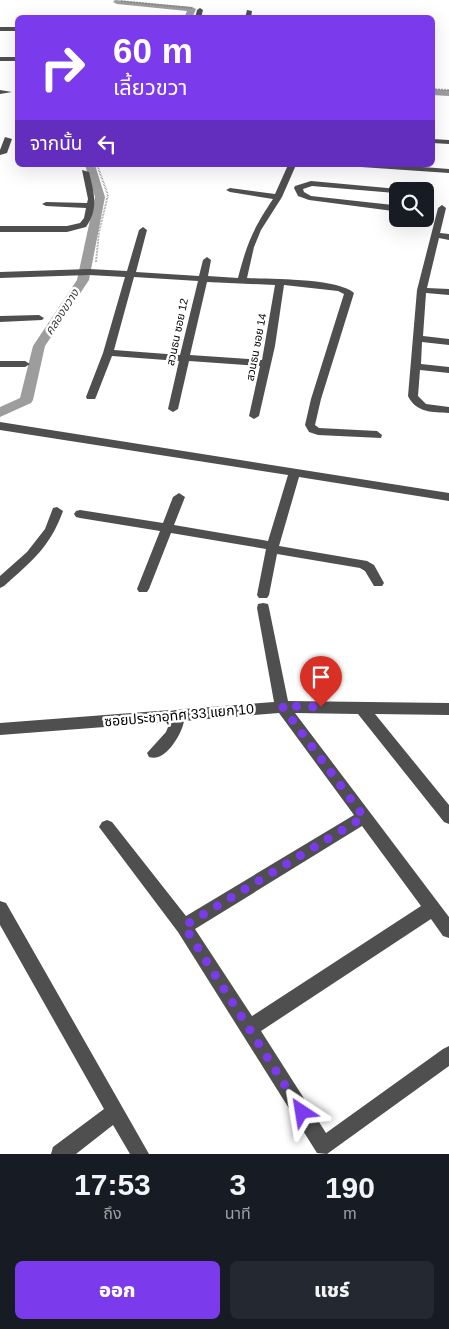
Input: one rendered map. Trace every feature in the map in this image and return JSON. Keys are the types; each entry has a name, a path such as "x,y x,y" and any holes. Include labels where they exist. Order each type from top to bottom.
{"street":[{"path":"199,15 200,10"},
{"path":"0,29 15,29"},
{"path":"0,59 15,59"},
{"path":"0,153 4,151 8,139"},
{"path":"435,141 449,142"},
{"path":"242,280 250,246 257,230 278,197 291,167"},
{"path":"394,167 449,171"},
{"path":"0,229 73,228 83,225 88,218 92,195 84,172"},
{"path":"283,185 298,188 311,183 389,190"},
{"path":"298,188 300,194 309,198 389,208"},
{"path":"230,190 278,197"},
{"path":"46,204 91,206"},
{"path":"442,208 422,290 413,396 414,400 428,408 449,410"},
{"path":"91,398 108,353 143,230"},
{"path":"435,235 449,237"},
{"name":"สวนธน ซอย 12","path":"173,409 201,279 207,260"},
{"path":"0,275 84,272 242,280 340,289 350,293 318,391 310,425 318,431 377,435"},
{"name":"สวนธน ซอย 14","path":"254,416 266,363 280,283"},
{"path":"422,290 449,292"},
{"path":"0,319 39,318"},
{"path":"419,339 449,342"},
{"path":"108,353 266,363"},
{"path":"0,364 25,364"},
{"path":"416,367 449,370"},
{"path":"0,426 449,497"},
{"path":"294,473 272,548 263,602 282,706 449,930"},
{"path":"143,589 179,497"},
{"path":"0,583 31,554 50,530 57,511"},
{"path":"80,514 168,528 363,564 370,568 378,583"},
{"name":"ซอยประชาอุทิศ 33 แยก 10","path":"0,729 282,706 449,709"},
{"path":"360,708 449,817"},
{"path":"154,753 172,736 178,727 178,715"},
{"path":"184,926 364,817"},
{"path":"108,827 184,926 327,1150 449,1056"},
{"path":"0,908 140,1154"},
{"path":"248,1029 432,908"},
{"path":"60,1154 116,1112"}],"path":[{"path":"122,0 120,1 181,7"},
{"path":"435,89 449,90"}],"waterway":[{"name":"คลองขวาง","path":"119,0 117,2 192,9 189,15"},
{"path":"435,92 449,93"},
{"name":"คลองขวาง","path":"0,413 26,400 39,346 83,280 100,197 91,167"}],"route":[{"path":"302,1112 184,926 364,817 282,706 321,707"}]}
